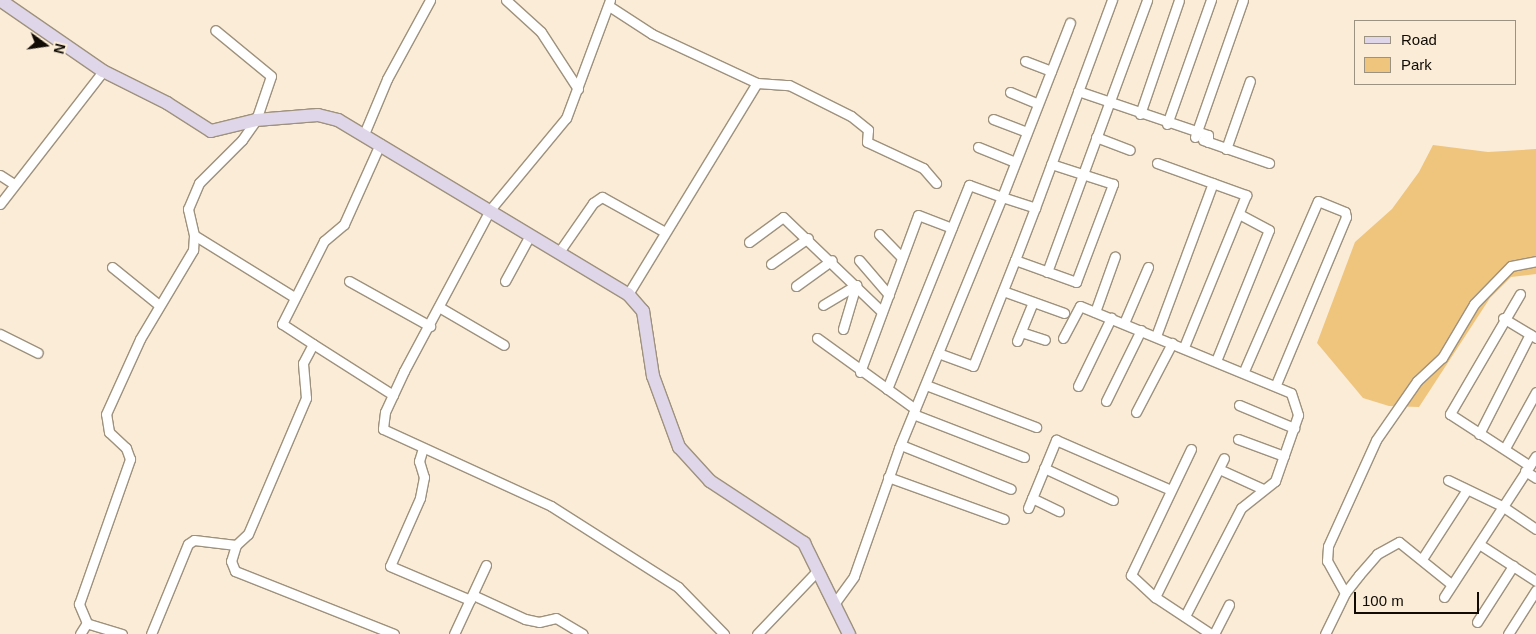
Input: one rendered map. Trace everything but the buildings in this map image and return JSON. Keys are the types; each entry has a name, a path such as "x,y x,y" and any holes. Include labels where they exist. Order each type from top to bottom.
{"street":[{"path":"0,0 103,71 167,103 210,131 256,120 325,116 364,134 490,210 529,238 558,252 628,294 643,311 652,376 687,458 730,496 804,543 849,634"},
{"path":"364,134 387,79 430,0"},
{"path":"506,0 541,32 578,89"},
{"path":"938,353 973,366 1052,164 1112,0"},
{"path":"1047,272 1147,0"},
{"path":"1140,114 1179,0"},
{"path":"1167,124 1211,0"},
{"path":"1196,135 1243,0"},
{"path":"724,634 678,587 582,524 476,469 384,432 382,424 393,395 490,210 556,132 578,89 609,3 652,34 757,83 789,86 851,116 868,130 867,142 923,168 936,183"},
{"path":"834,604 854,576 888,477 1002,197 1070,23"},
{"path":"122,634 87,623 79,604 81,593 130,460 126,448 109,432 106,414 124,371 159,305 188,262 194,235 188,209 199,183 242,140 256,120 271,76 215,30"},
{"path":"1025,61 1051,71"},
{"path":"0,204 103,71"},
{"path":"1226,148 1250,81"},
{"path":"628,294 757,83"},
{"path":"1078,91 1196,135 1208,135 1208,142 1269,164"},
{"path":"1010,92 1038,104"},
{"path":"992,119 1027,132"},
{"path":"1096,137 1130,150"},
{"path":"380,144 344,224 324,241 294,297 282,326 393,395"},
{"path":"978,147 1015,162"},
{"path":"1157,163 1246,194 1184,347"},
{"path":"1015,260 1076,282 1113,184 1052,164"},
{"path":"0,175 14,184"},
{"path":"1156,336 1213,183"},
{"path":"887,389 969,185 1035,208"},
{"path":"558,252 593,203 602,197 665,232"},
{"path":"1244,371 1318,200 1345,212 1346,217 1276,384"},
{"path":"1216,361 1269,230 1239,214"},
{"path":"860,372 918,215 952,228"},
{"path":"749,242 783,217 832,260 882,312"},
{"path":"879,234 902,258"},
{"path":"194,235 294,297"},
{"path":"505,281 529,238"},
{"path":"771,264 808,238"},
{"path":"1095,312 1115,256"},
{"path":"796,286 832,260"},
{"path":"859,260 889,294"},
{"path":"1345,593 1327,561 1328,546 1376,440 1417,381 1442,358 1474,304 1511,266 1536,261"},
{"path":"112,266 159,305"},
{"path":"1124,324 1148,267"},
{"path":"349,281 430,326"},
{"path":"822,305 856,285"},
{"path":"843,329 856,285"},
{"path":"1003,291 1064,313"},
{"path":"1520,294 1503,318 1450,414 1479,434 1505,448 1528,468 1536,478"},
{"path":"837,296 849,307"},
{"path":"1017,341 1034,302"},
{"path":"1063,338 1080,306 1276,384 1291,393 1298,415 1274,484 1263,489 1246,502 1236,516 1185,616"},
{"path":"439,307 504,346"},
{"path":"1078,386 1111,318"},
{"path":"1479,434 1533,336 1503,318"},
{"path":"1106,400 1140,330"},
{"path":"1021,332 1045,340"},
{"path":"0,334 38,353"},
{"path":"817,338 914,411 1024,457"},
{"path":"1136,412 1172,343"},
{"path":"313,344 303,363 306,398 248,534 236,545 232,561 235,571 394,634"},
{"path":"926,385 1036,428"},
{"path":"1505,448 1536,392"},
{"path":"1239,405 1294,428"},
{"path":"1238,439 1284,456"},
{"path":"1028,508 1056,440 1171,490"},
{"path":"901,445 1011,489"},
{"path":"423,448 419,461 424,476 420,498 390,566 525,619 538,622 556,618 584,634"},
{"path":"1192,449 1132,570 1133,580 1155,597 1212,634 1229,605"},
{"path":"1444,597 1536,456"},
{"path":"1155,597 1224,458"},
{"path":"1044,468 1113,500"},
{"path":"1219,469 1263,489"},
{"path":"888,477 1004,519"},
{"path":"1448,480 1466,491 1502,506 1536,529"},
{"path":"1422,559 1466,491"},
{"path":"1032,498 1059,511"},
{"path":"151,634 188,544 194,540 236,545"},
{"path":"1325,634 1345,593 1377,554 1398,542 1422,559 1451,584"},
{"path":"1479,544 1536,581"},
{"path":"454,634 486,565"},
{"path":"1477,622 1513,566"},
{"path":"758,634 818,570"},
{"path":"1508,634 1536,590"},
{"path":"80,634 87,623"}],"green space":[{"path":"1433,145 1488,152 1536,149 1536,274 1511,277 1490,298 1419,407 1389,406 1363,398 1317,343 1355,242 1392,209 1419,172"}]}
